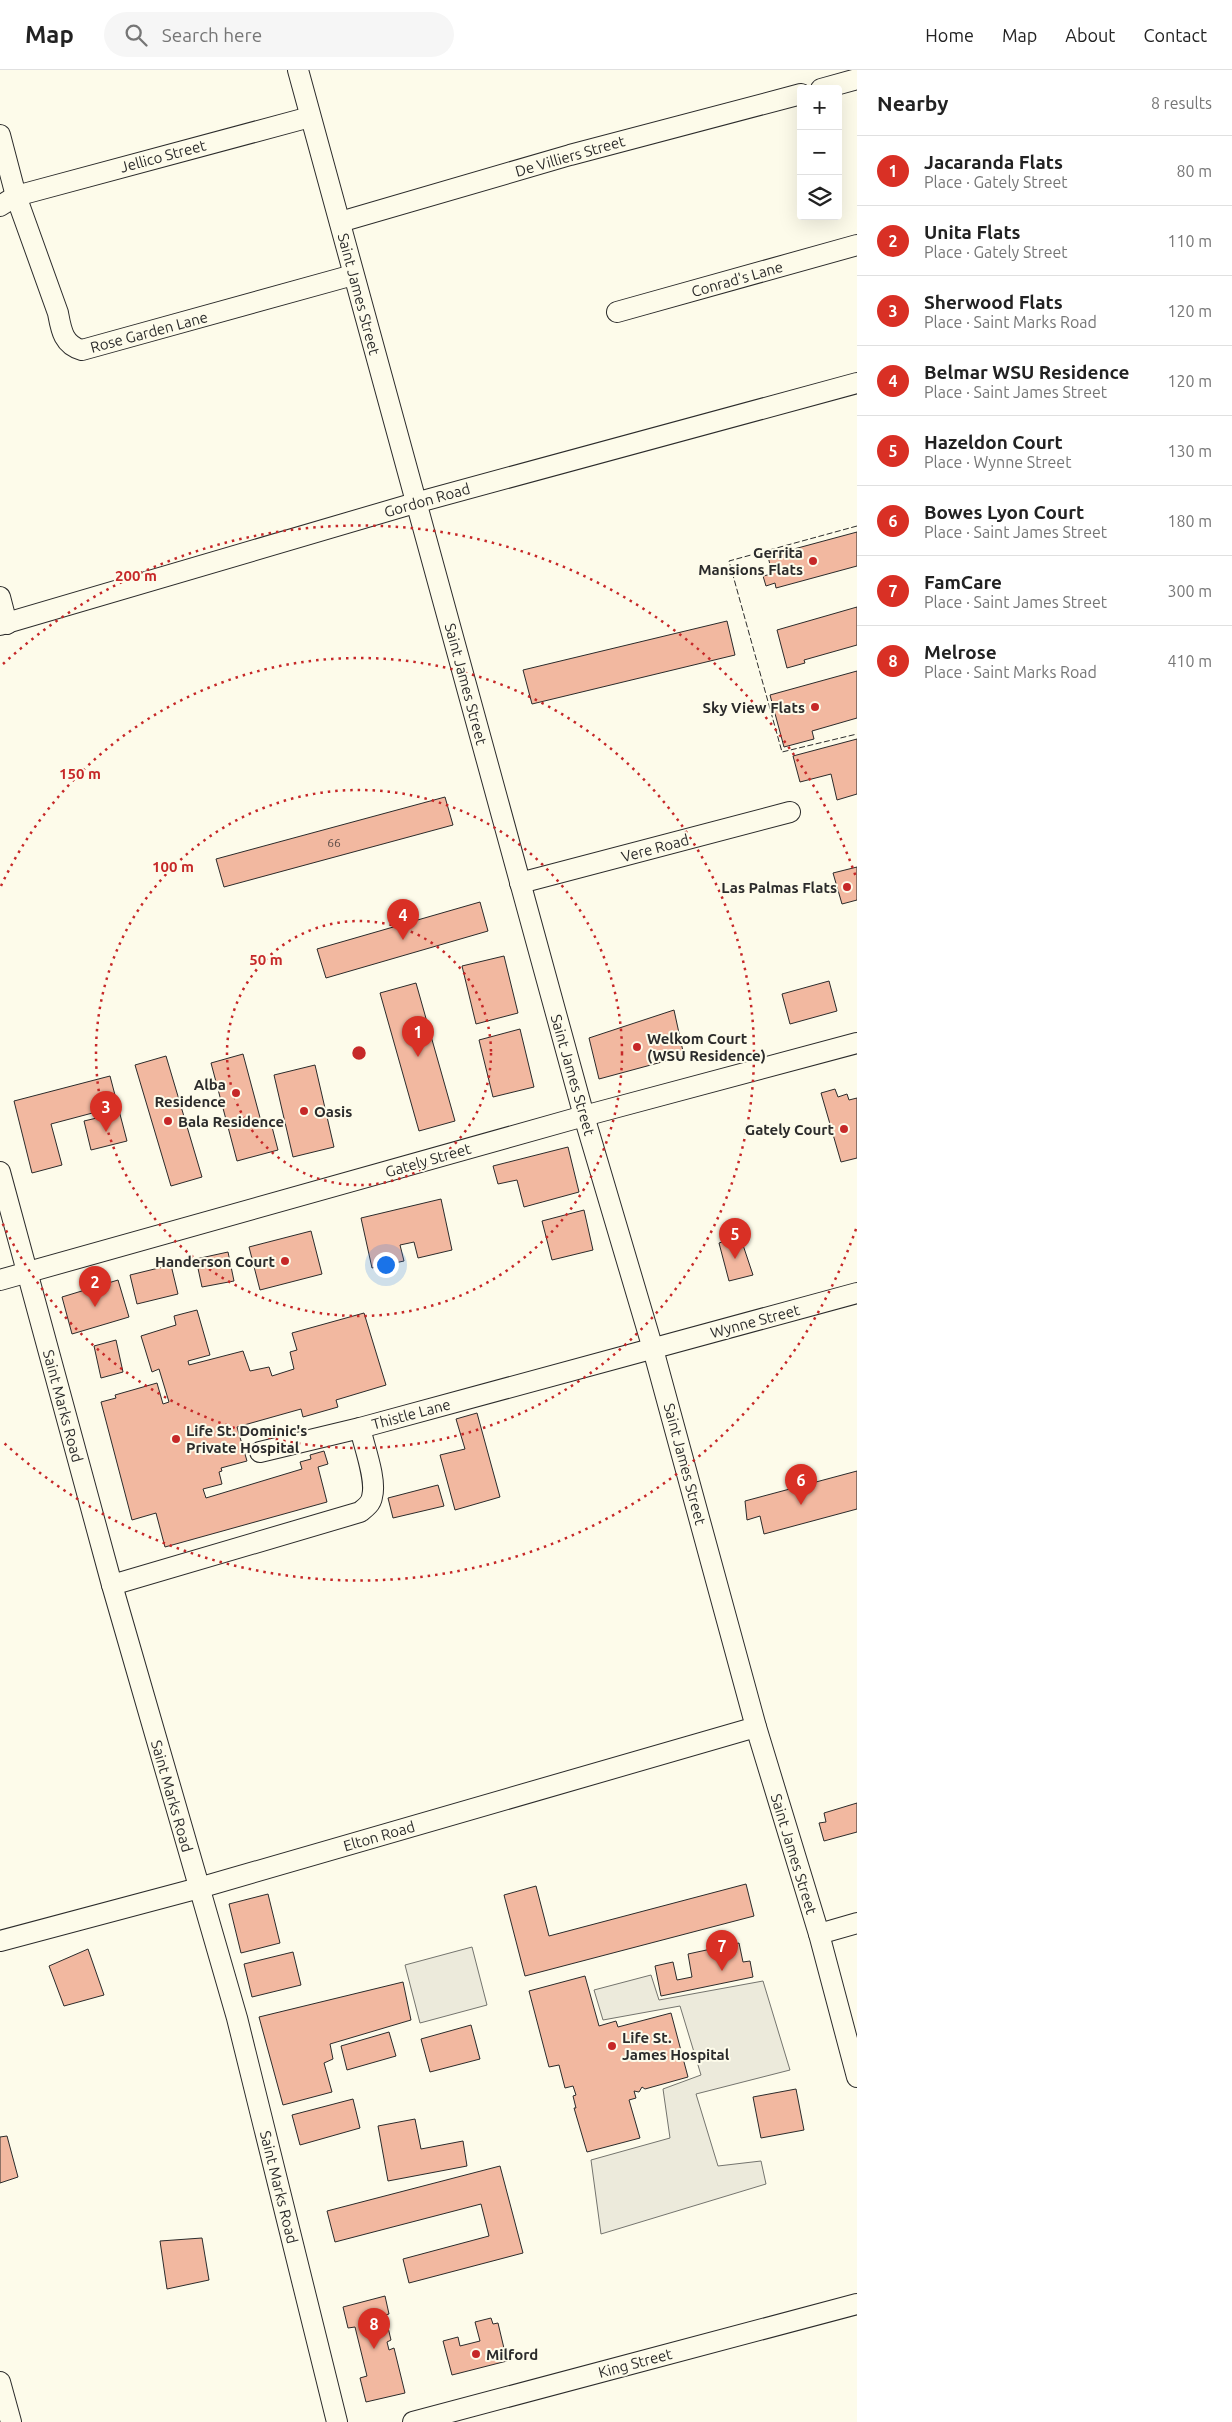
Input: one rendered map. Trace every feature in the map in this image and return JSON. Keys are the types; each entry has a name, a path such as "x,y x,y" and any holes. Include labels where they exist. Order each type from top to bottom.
{"street":[{"name":"Saint James Street","path":"298,70 584,1116 653,1349 756,1728 819,1934 857,2077"},
{"path":"836,85 857,79"},
{"name":"De Villiers Street","path":"340,222 570,155 797,95"},
{"name":"Jellico Street","path":"8,201 310,117"},
{"name":"Rose Garden Lane","path":"0,136 8,201 58,313 62,332 73,348 82,350 353,276"},
{"name":"Conrad's Lane","path":"617,312 857,245"},
{"name":"Gordon Road","path":"4,624 415,503 857,383"},
{"path":"0,597 4,624"},
{"name":"Vere Road","path":"520,883 790,812"},
{"name":"Gately Street","path":"0,1280 584,1116 857,1043"},
{"name":"Saint Marks Road","path":"0,1172 112,1585 237,2018 337,2422"},
{"name":"Wynne Street","path":"653,1349 857,1293"},
{"name":"Thistle Lane","path":"112,1585 360,1512 368,1506 372,1498 373,1483 360,1428 653,1349"},
{"path":"260,1452 360,1428"},
{"name":"Elton Road","path":"0,1941 199,1888 756,1728"},
{"path":"819,1934 857,1923"},
{"name":"King Street","path":"413,2422 857,2304"},
{"path":"0,2382 11,2422"}],"shaded area":[{"path":"472,1947 487,2005 420,2023 405,1965"},
{"path":"651,1975 659,2000 763,1981 790,2070 696,2094 718,2166 761,2161 766,2184 601,2234 591,2160 670,2138 663,2089 701,2075 680,2006 603,2020 594,1990"}],"building":[{"name":"Gerrita Mansions Flats","path":"857,532 857,566 776,588 775,583 766,586 763,576 772,574 768,556"},
{"name":"Sky View Flats","path":"857,607 857,645 804,660 805,663 787,668 777,630"},
{"path":"727,621 735,655 532,704 523,670"},
{"name":"Sky View Flats","path":"857,671 857,718 812,731 814,739 784,747 770,695"},
{"path":"857,739 857,794 837,800 831,774 800,782 793,756"},
{"path":"445,797 453,825 224,887 216,859"},
{"name":"Las Palmas Flats","path":"857,867 857,900 842,904 833,873"},
{"path":"480,902 488,931 326,978 317,949"},
{"path":"504,956 518,1013 476,1024 462,966"},
{"path":"829,981 837,1011 790,1024 782,994"},
{"path":"416,983 455,1121 419,1131 380,993"},
{"name":"Welkom Court (WSU Residence)","path":"674,1010 684,1056 599,1079 589,1038"},
{"path":"520,1029 534,1087 493,1097 479,1040"},
{"name":"Alba Residence","path":"243,1054 262,1125 271,1123 278,1150 237,1161 211,1063"},
{"name":"Bala Residence","path":"166,1056 202,1177 171,1186 135,1065"},
{"name":"Oasis","path":"315,1065 334,1147 293,1157 274,1075"},
{"path":"110,1076 127,1141 91,1150 84,1121 101,1117 100,1111 51,1124 62,1165 32,1173 14,1101"},
{"name":"Gately Court","path":"835,1089 838,1097 847,1094 849,1100 857,1098 857,1158 841,1162 821,1093"},
{"path":"568,1147 579,1192 524,1207 517,1180 498,1184 493,1166"},
{"path":"441,1199 452,1250 418,1258 414,1242 400,1245 404,1261 372,1268 361,1218"},
{"path":"584,1210 593,1250 552,1260 542,1221"},
{"name":"Handerson Court","path":"311,1231 322,1274 260,1290 249,1247"},
{"path":"740,1236 753,1275 729,1281 719,1243"},
{"path":"228,1252 234,1281 202,1287 196,1259"},
{"path":"171,1265 178,1294 137,1304 130,1275"},
{"path":"118,1280 129,1317 72,1334 62,1297"},
{"name":"Life St. Dominic's Private Hospital","path":"197,1310 210,1355 188,1361 189,1365 243,1351 250,1371 269,1367 272,1376 294,1369 290,1352 297,1350 292,1333 364,1313 386,1385 336,1400 338,1407 303,1417 301,1409 237,1427 247,1461 221,1468 222,1471 219,1472 222,1484 203,1489 206,1498 302,1469 300,1462 311,1459 310,1455 324,1451 328,1464 318,1467 327,1502 165,1547 156,1513 132,1520 101,1402 116,1398 115,1395 157,1383 163,1404 169,1402 159,1369 152,1372 141,1336 176,1325 174,1316"},
{"path":"116,1340 123,1372 101,1378 94,1346"},
{"path":"477,1413 500,1497 455,1510 440,1455 465,1449 456,1419"},
{"path":"857,1471 857,1509 764,1534 760,1516 747,1520 745,1501"},
{"path":"438,1485 444,1506 393,1518 388,1498"},
{"path":"857,1803 857,1832 824,1841 819,1823 826,1822 824,1813"},
{"path":"746,1884 754,1916 525,1976 504,1895 536,1886 549,1936"},
{"path":"268,1894 280,1943 241,1953 229,1904"},
{"path":"739,1943 743,1962 750,1961 753,1977 661,1996 655,1966 673,1962 677,1980 692,1977 688,1954"},
{"path":"88,1949 104,1995 64,2006 49,1966"},
{"path":"293,1952 301,1985 252,1997 244,1964"},
{"name":"Life St. James Hospital","path":"585,1976 599,2026 616,2021 618,2027 671,2013 688,2077 645,2089 642,2087 639,2092 634,2091 636,2098 629,2100 640,2138 587,2152 574,2108 576,2108 573,2096 576,2095 573,2086 565,2088 559,2065 549,2067 529,1991"},
{"path":"403,1982 411,2020 330,2044 333,2059 324,2063 332,2092 283,2105 259,2017"},
{"path":"471,2025 480,2059 430,2072 421,2039"},
{"path":"389,2032 396,2056 347,2070 341,2046"},
{"path":"796,2089 804,2130 761,2138 753,2097"},
{"path":"353,2099 360,2128 300,2145 292,2115"},
{"path":"415,2119 421,2149 463,2141 467,2166 388,2181 378,2126"},
{"path":"7,2136 18,2177 0,2183 0,2137"},
{"path":"500,2166 523,2253 409,2283 403,2259 489,2236 481,2204 335,2242 327,2211"},
{"path":"202,2238 209,2280 167,2289 160,2241"},
{"path":"385,2296 389,2314 385,2315 391,2340 387,2342 389,2350 394,2348 405,2393 366,2402 360,2378 367,2376 355,2327 348,2328 343,2307"},
{"name":"Milford","path":"491,2318 493,2324 498,2323 507,2361 452,2375 443,2341 458,2337 460,2346 480,2341 475,2322"}],"fence":[{"path":"857,526 729,561 782,752 857,734"}],"place":[{"name":"Gerrita Mansions Flats","path":"813,561"},
{"name":"Sky View Flats","path":"815,707"},
{"name":"Las Palmas Flats","path":"847,887"},
{"name":"Belmar WSU Residence","path":"403,940"},
{"name":"Welkom Court (WSU Residence)","path":"637,1047"},
{"name":"Jacaranda Flats","path":"418,1057"},
{"name":"Alba Residence","path":"236,1093"},
{"name":"Oasis","path":"304,1111"},
{"name":"Bala Residence","path":"168,1121"},
{"name":"Gately Court","path":"844,1129"},
{"name":"Sherwood Flats","path":"106,1132"},
{"name":"Hazeldon Court","path":"735,1259"},
{"name":"Handerson Court","path":"285,1261"},
{"name":"Unita Flats","path":"95,1307"},
{"name":"Life St. Dominic's Private Hospital","path":"176,1439"},
{"name":"Bowes Lyon Court","path":"801,1505"},
{"name":"FamCare","path":"722,1971"},
{"name":"Life St. James Hospital","path":"612,2046"},
{"name":"Melrose","path":"374,2349"},
{"name":"Milford","path":"476,2354"}]}
